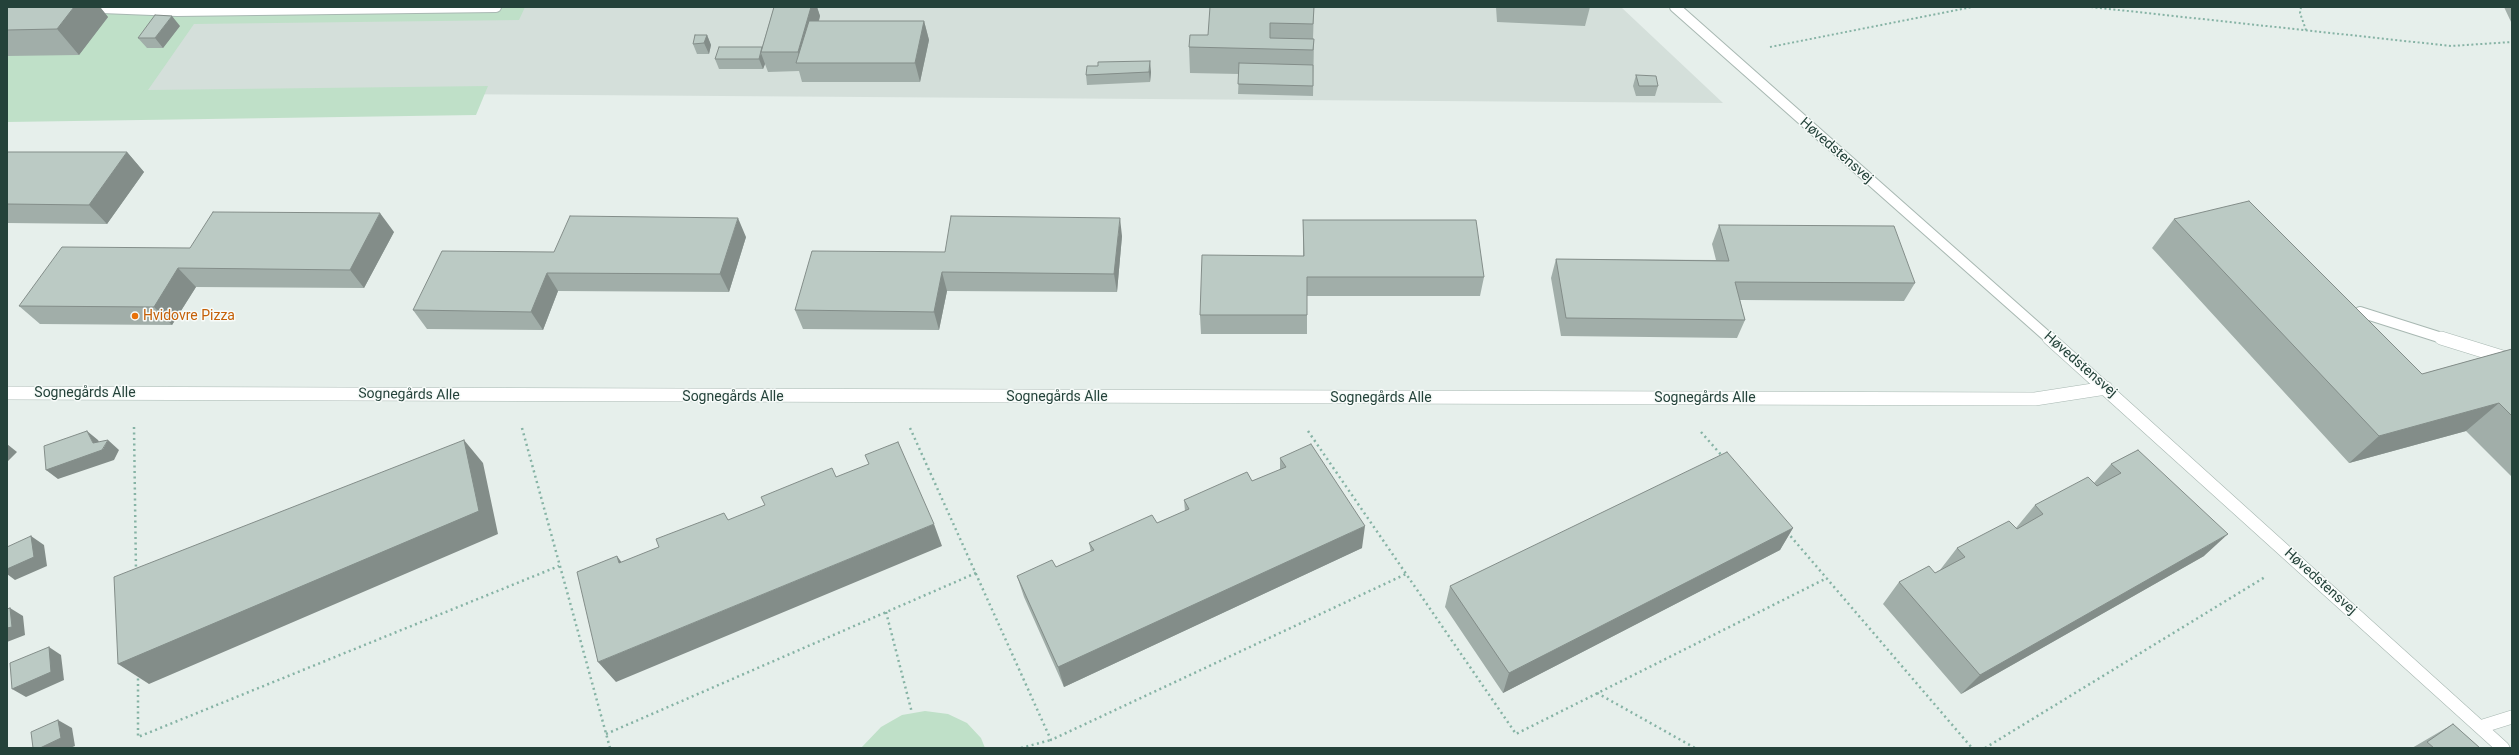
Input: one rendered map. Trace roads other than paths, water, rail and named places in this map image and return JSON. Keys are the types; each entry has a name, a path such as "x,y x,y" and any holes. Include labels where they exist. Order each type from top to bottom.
{"street":[{"path":"77,7 177,11 496,7"},
{"name":"Høvedstensvej","path":"1675,7 2106,388 2503,748"},
{"path":"2360,312 2512,360"},
{"name":"Sognegårds Alle","path":"7,393 513,396 2035,399 2106,388"},
{"path":"2480,727 2512,717"}],"place":[{"name":"Hvidovre Pizza","path":"135,316"}]}
